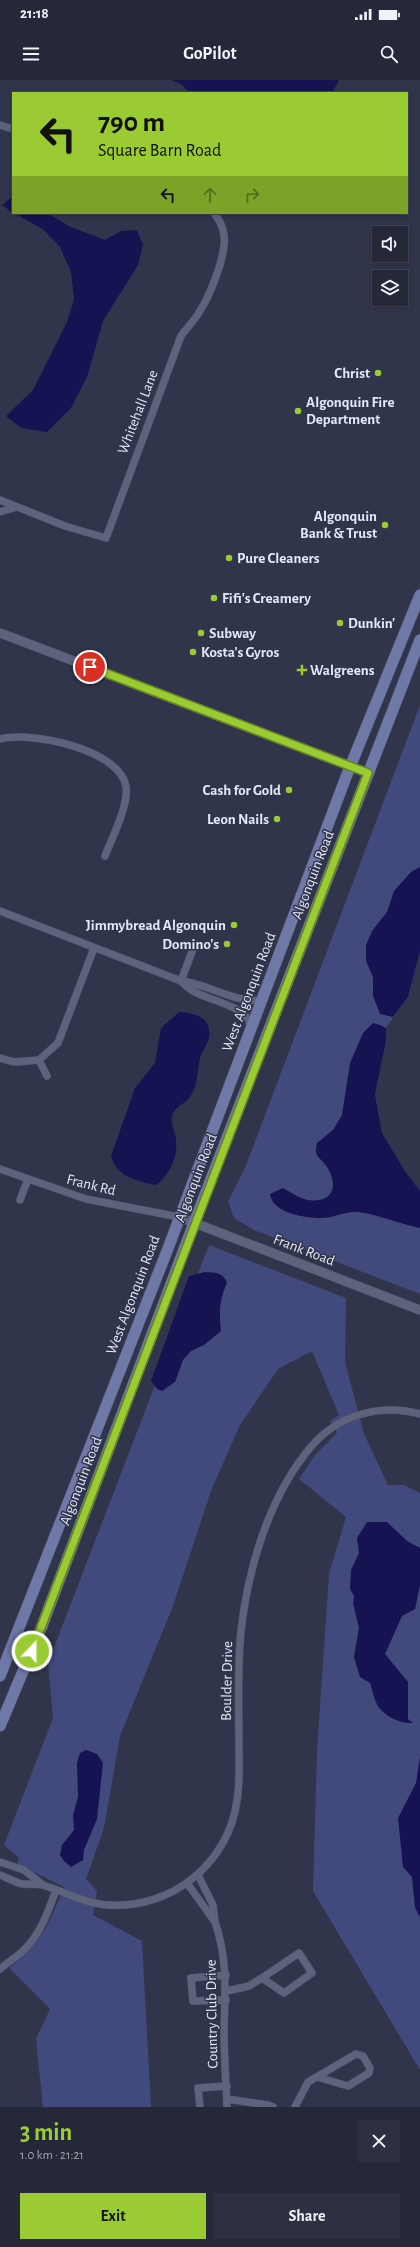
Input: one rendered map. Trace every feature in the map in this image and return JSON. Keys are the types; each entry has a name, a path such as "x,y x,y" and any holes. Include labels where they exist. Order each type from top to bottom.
{"main road":[{"path":"351,766 420,595"},
{"name":"Algonquin Road","path":"0,1726 44,1619 194,1223 420,640"},
{"name":"West Algonquin Road","path":"0,1676 179,1217 351,766"}],"street":[{"path":"0,124 12,129"},
{"name":"Whitehall Lane","path":"0,500 65,526 106,538 181,336 199,314 215,278 224,242 221,224 215,214"},
{"path":"0,512 17,507"},
{"path":"0,633 368,773"},
{"path":"0,739 23,736 50,739 99,757 118,769 124,781 126,793 125,803 105,856"},
{"path":"0,912 181,980 193,982 242,1001 262,1000"},
{"path":"0,1058 14,1062 39,1060 58,1043 94,948"},
{"path":"181,980 193,950"},
{"path":"181,980 190,990 238,1010 246,1016 251,1024 250,1032"},
{"path":"39,1060 47,1076"},
{"name":"Frank Rd","path":"0,1169 86,1199 179,1217"},
{"path":"20,1200 28,1179"},
{"name":"Frank Road","path":"179,1217 420,1310"},
{"name":"Boulder Drive","path":"0,1867 0,1861 24,1870 43,1885 93,1903 126,1905 163,1896 187,1883 198,1875 211,1862 224,1841 236,1810 239,1781 239,1661 244,1613 255,1562 280,1497 306,1452 331,1428 350,1418 368,1412 391,1409 420,1414"},
{"name":"Boulder Drive","path":"0,1875 22,1884 43,1885"},
{"name":"Country Club Drive","path":"198,1875 213,1905 215,1922 221,1939 226,1975 227,1991 224,2029 227,2103"},
{"name":"Country Club Drive","path":"187,1883 215,1922"},
{"path":"0,1970 23,1951 34,1939 46,1917 56,1890"},
{"path":"227,1991 249,1986 299,1953 312,1973 284,1993 262,1978"},
{"path":"226,1975 191,1978 192,2001 226,2000"},
{"path":"295,2107 308,2082 356,2054 363,2056 370,2068 369,2073 348,2086 317,2077"},
{"path":"200,2107 198,2088 227,2086"},
{"path":"227,2103 268,2104 273,2107"}],"shaded area":[{"path":"171,80 339,80 333,92 189,92 181,84"},
{"path":"12,197 12,212 2,205"},
{"path":"16,214 49,214 71,227 105,240 121,231 137,230 143,245 138,265 103,321 87,377 71,408 47,432 21,428 6,416 33,390 67,322 74,299 71,272 60,247 44,230"},
{"path":"420,705 420,951 408,997 386,1028 386,1041 375,1093 382,1133 405,1171 420,1191 420,1294 254,1230 234,1218 228,1202 245,1168"},
{"path":"420,867 420,951 408,997 393,1017 380,1014 373,996 373,977 366,961 366,945 372,931 387,912 394,891 411,872"},
{"path":"179,1012 201,1017 208,1025 209,1037 201,1056 193,1092 190,1097 173,1113 172,1123 176,1141 175,1156 170,1169 156,1185 129,1177 117,1169 111,1156 135,1088 155,1063 161,1028"},
{"path":"373,1023 386,1028 386,1041 375,1094 382,1133 405,1171 420,1191 420,1228 357,1212 321,1218 298,1215 283,1210 277,1206 272,1200 270,1194 283,1188 293,1194 312,1201 323,1199 331,1192 333,1182 329,1171 317,1155 317,1143 333,1130 342,1115 350,1063 363,1033"},
{"path":"209,1245 346,1298 345,1362 364,1434 388,1485 404,1485 420,1493 420,2070 313,1891 317,1751 329,1574 346,1517 299,1479 315,1455 337,1433 330,1421 339,1415 312,1351 278,1369 240,1425 211,1491 173,1606 120,1736 104,1828 86,1879 97,1891 93,1915 142,1941 151,2107 43,2107 36,2039 50,2009 9,1968 37,1941 54,1912 64,1887 17,1864 19,1858 4,1845 53,1718 48,1663"},
{"path":"205,1272 221,1275 227,1283 222,1295 220,1307 221,1331 204,1345 191,1351 183,1360 175,1382 162,1391 157,1389 151,1381 189,1276"},
{"path":"367,1522 387,1522 407,1541 420,1548 420,1585 415,1609 402,1616 385,1654 408,1682 408,1719 413,1723 402,1722 392,1718 386,1715 378,1707 370,1683 360,1677 354,1657 359,1628 353,1603 354,1596 350,1589 351,1570 359,1553 357,1538"},
{"path":"86,1750 97,1754 103,1763 97,1819 84,1850 83,1860 71,1867 60,1855 62,1845 74,1830 73,1815 78,1797 77,1763 80,1753"},
{"path":"420,1757 420,1917 415,1908 412,1877 403,1867 398,1818 416,1783"}],"place":[{"name":"Christ","path":"378,373"},
{"name":"Algonquin Fire Department","path":"298,411"},
{"name":"Algonquin Bank & Trust","path":"385,525"},
{"name":"Pure Cleaners","path":"229,558"},
{"name":"Fifi's Creamery","path":"214,598"},
{"name":"Dunkin'","path":"340,623"},
{"name":"Subway","path":"201,633"},
{"name":"Kosta's Gyros","path":"193,652"},
{"name":"Walgreens","path":"302,670"},
{"name":"Cash for Gold","path":"289,790"},
{"name":"Leon Nails","path":"277,819"},
{"name":"Jimmybread Algonquin","path":"234,925"},
{"name":"Domino's","path":"227,944"}],"route":[{"path":"32,1651 194,1223 368,773 90,667"}]}
